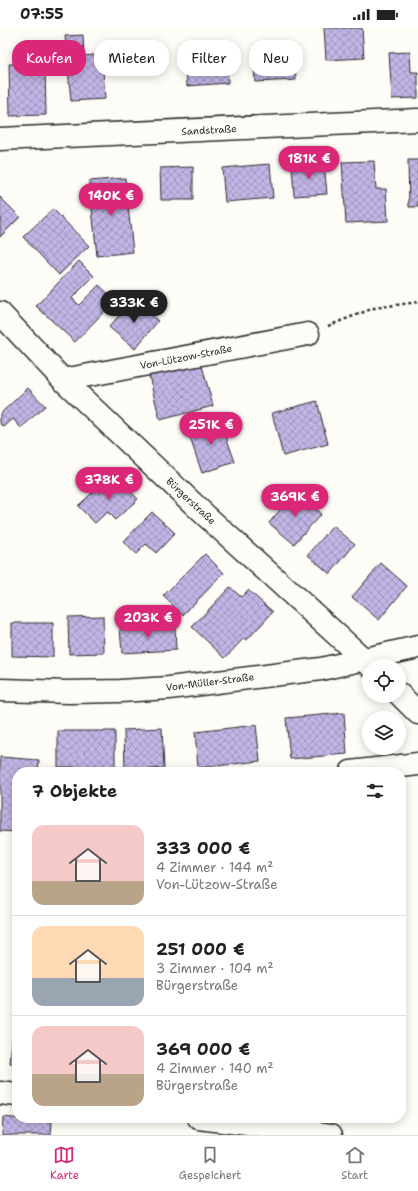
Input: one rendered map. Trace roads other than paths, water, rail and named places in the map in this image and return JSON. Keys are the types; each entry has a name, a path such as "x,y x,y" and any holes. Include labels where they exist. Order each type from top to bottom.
{"street":[{"name":"Sandstraße","path":"0,139 418,120"},
{"name":"Bürgerstraße","path":"0,313 63,380 203,513 364,659"},
{"name":"Von-Lützow-Straße","path":"63,380 308,334"},
{"name":"Von-Müller-Straße","path":"377,659 418,647"},
{"name":"Von-Müller-Straße","path":"0,690 76,692 169,688 362,663"},
{"path":"406,701 418,713"},
{"path":"393,767 418,764"},
{"path":"0,1093 12,1094"},
{"path":"238,1123 330,1135"}]}
